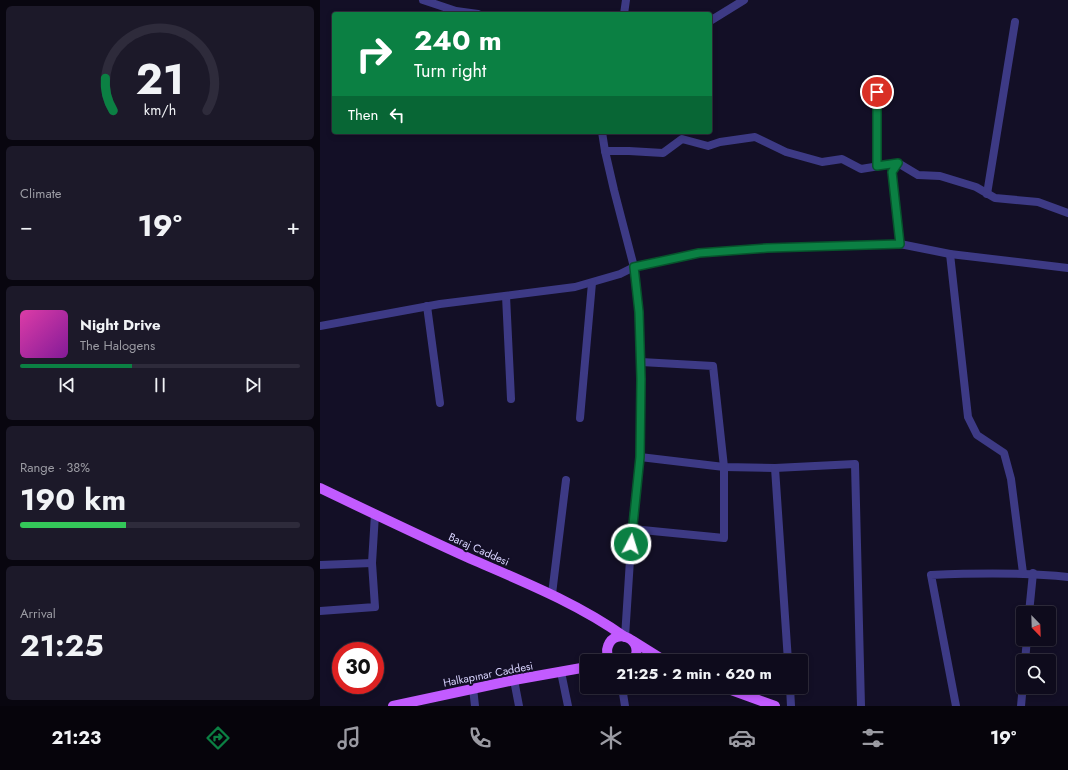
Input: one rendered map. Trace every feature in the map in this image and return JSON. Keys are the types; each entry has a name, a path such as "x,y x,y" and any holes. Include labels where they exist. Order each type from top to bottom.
{"main road":[{"name":"Baraj Caddesi","path":"320,488 552,594 595,617 654,654"},
{"path":"607,654 610,643 616,638 628,638 637,647 636,654"},
{"name":"Halkapınar Caddesi","path":"393,706 473,688 580,668"},
{"path":"742,694 775,706"}],"street":[{"path":"423,0 463,12"},
{"path":"624,12 626,0"},
{"path":"712,20 744,0"},
{"path":"987,194 1015,22"},
{"path":"877,92 877,166"},
{"path":"602,134 605,152 634,267 639,312 641,362 640,457 632,529 628,638"},
{"path":"605,152 629,151 663,153 682,139 708,146 720,142 755,137 786,152 822,162 842,159 861,169 898,163 918,175 940,176 976,187 995,198 1038,202 1068,213"},
{"path":"898,163 892,172 900,244"},
{"path":"320,326 427,306 575,287 620,274 634,267 699,253 767,248 900,244 950,254 1068,268"},
{"path":"950,254 968,417 977,435 1004,453 1011,479 1023,573"},
{"path":"580,418 592,283"},
{"path":"506,296 511,399"},
{"path":"427,306 440,403"},
{"path":"632,529 724,538 724,467 713,366 641,362"},
{"path":"640,457 724,467 775,468 855,464 861,706"},
{"path":"775,468 788,654"},
{"path":"552,594 566,480"},
{"path":"320,611 375,607 372,563 375,514"},
{"path":"320,565 372,563"},
{"path":"1030,606 1032,573"},
{"path":"956,706 931,575 1032,573 1068,577"},
{"path":"561,672 568,706"},
{"path":"514,680 518,706"},
{"path":"473,688 475,706"},
{"path":"623,694 625,706"},
{"path":"790,694 791,706"},
{"path":"1021,706 1022,694"}],"route":[{"path":"631,544 640,457 641,379 639,312 634,267 699,253 767,248 900,244 892,172 898,163 877,166 877,92"}]}
